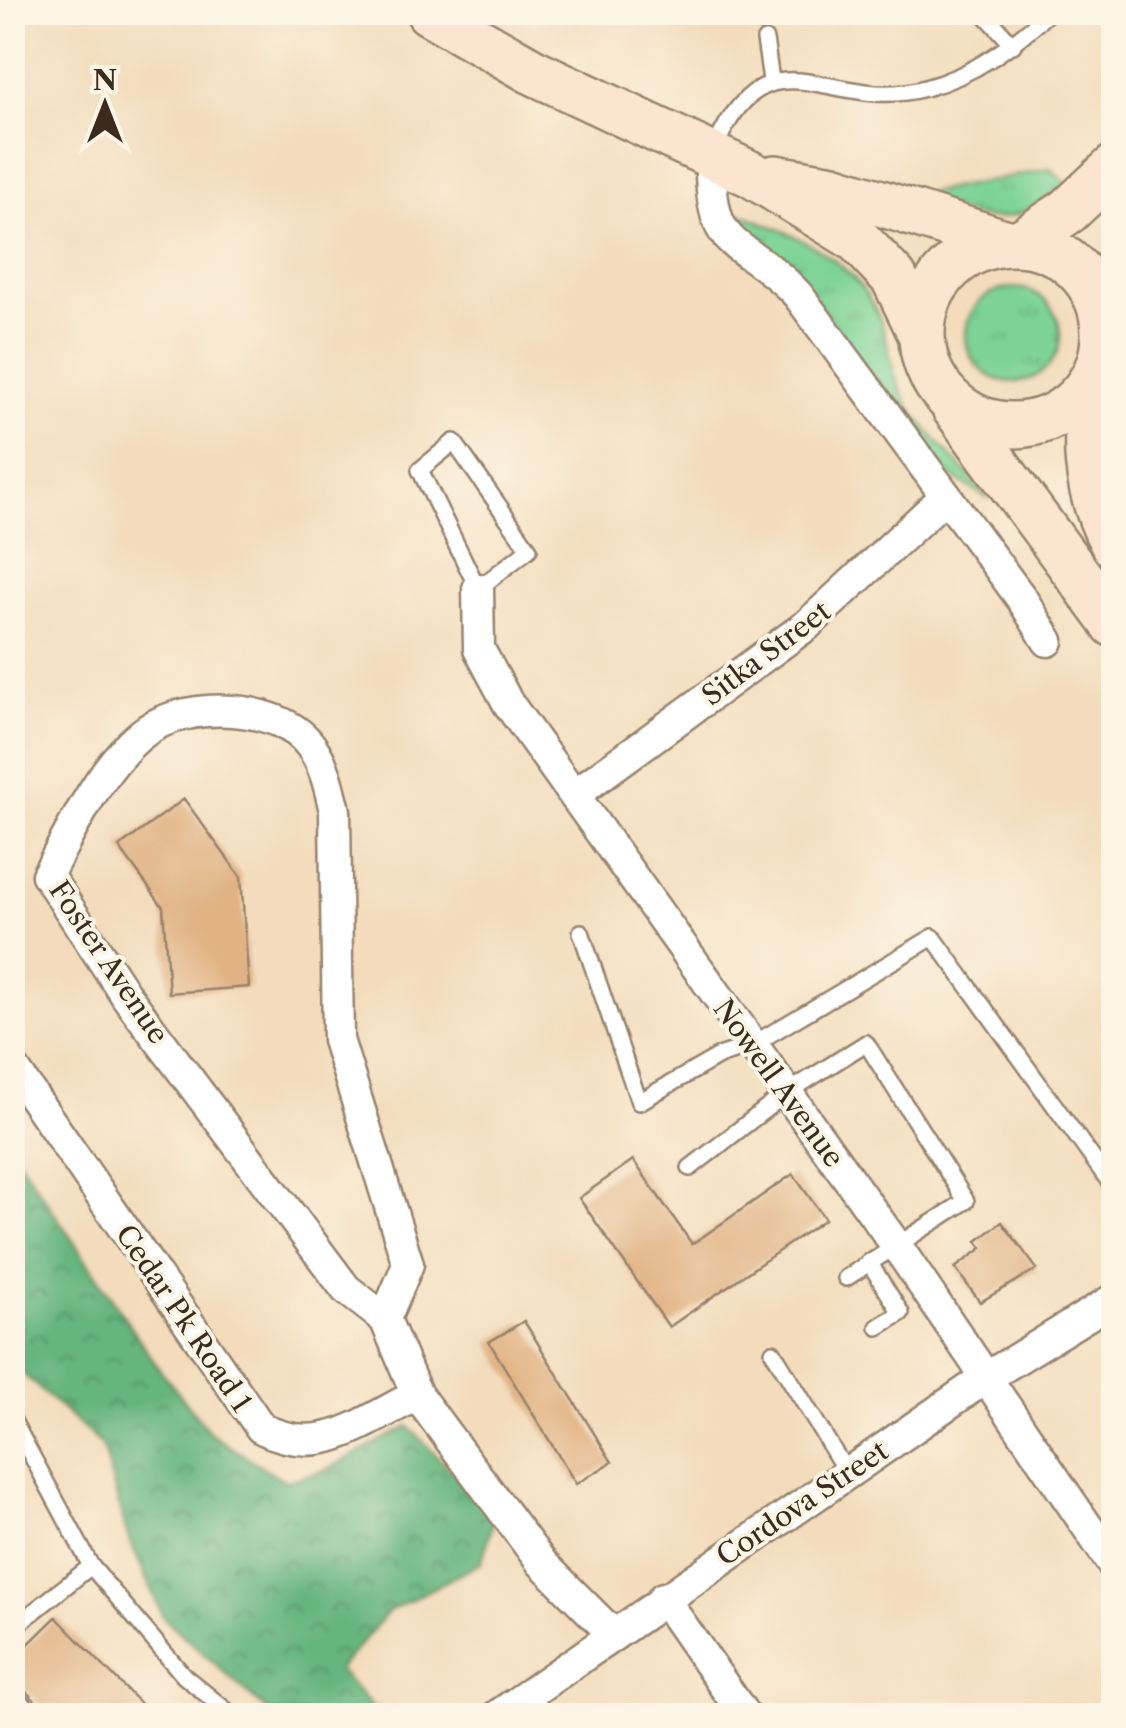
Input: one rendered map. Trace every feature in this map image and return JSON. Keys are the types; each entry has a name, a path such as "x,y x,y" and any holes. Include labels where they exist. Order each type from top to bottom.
{"main road":[{"path":"430,12 532,71 710,158 753,174 833,188 1068,261 1087,280 1109,318 1088,408 1088,478 1114,546"},
{"path":"921,334 926,307 938,282 956,263 980,249 1013,243 1068,211 1114,168"},
{"path":"753,174 857,239 894,278 921,334 935,382 1114,624"},
{"path":"951,402 987,422 1028,425 1054,416 1077,400 1094,378"}],"street":[{"path":"710,158 710,201 716,225 735,246 775,270 798,295 1048,641"},
{"name":"Sitka Street","path":"574,795 808,625 946,496"},
{"name":"Nowell Avenue","path":"478,589 479,649 508,703 896,1245 1114,1566"},
{"name":"Foster Avenue","path":"229,710 270,719 310,744 327,776 335,811 338,1040 408,1264 386,1318 346,1290 127,997 47,875 111,770 146,730 185,712 229,710"},
{"name":"Cedar Pk Road 1","path":"12,1066 260,1428 280,1438 328,1441 416,1395"},
{"name":"Cordova Street","path":"497,1716 984,1378 1114,1299"},
{"path":"386,1318 416,1395 542,1562 614,1634"},
{"path":"663,1598 745,1716"}],"lane":[{"path":"983,12 1013,44"},
{"path":"710,158 728,117 749,94 771,80 802,80 856,92 923,89 999,57 1049,12"},
{"path":"765,40 771,80"},
{"path":"454,442 529,549 478,589 420,470 454,442"},
{"path":"581,932 639,1102 719,1056 752,1046 933,937 1114,1188"},
{"path":"690,1168 785,1094 866,1043 966,1201 846,1278"},
{"path":"870,1262 901,1313 878,1327"},
{"path":"772,1352 847,1473"},
{"path":"12,1419 92,1566 184,1676 233,1716"},
{"path":"12,1629 92,1566"},
{"path":"12,1692 33,1716"}],"green space":[{"path":"1051,169 1066,183 1032,208 1000,218 966,214 929,197 931,192"},
{"path":"743,215 826,254 859,285 882,326 905,399 933,437 989,499 948,474 786,263 734,235 732,220"},
{"path":"1013,288 1031,291 1047,301 1057,317 1057,353 1047,369 1031,379 1013,382 995,379 979,369 969,353 966,335 969,317 979,301 995,291"},
{"path":"12,1150 159,1369 212,1435 285,1481 324,1471 408,1426 495,1517 481,1563 389,1611 338,1670 379,1715 272,1715 163,1617 127,1534 102,1445 13,1365"}],"building":[{"path":"184,799 241,877 249,987 169,993 163,907 119,847"},
{"path":"633,1160 692,1244 793,1174 825,1219 669,1327 579,1198"},
{"path":"1002,1222 1037,1269 980,1302 955,1268 982,1248 977,1241"},
{"path":"524,1321 612,1462 576,1484 489,1342"},
{"path":"56,1617 152,1716 50,1716 12,1677 12,1660"}]}
